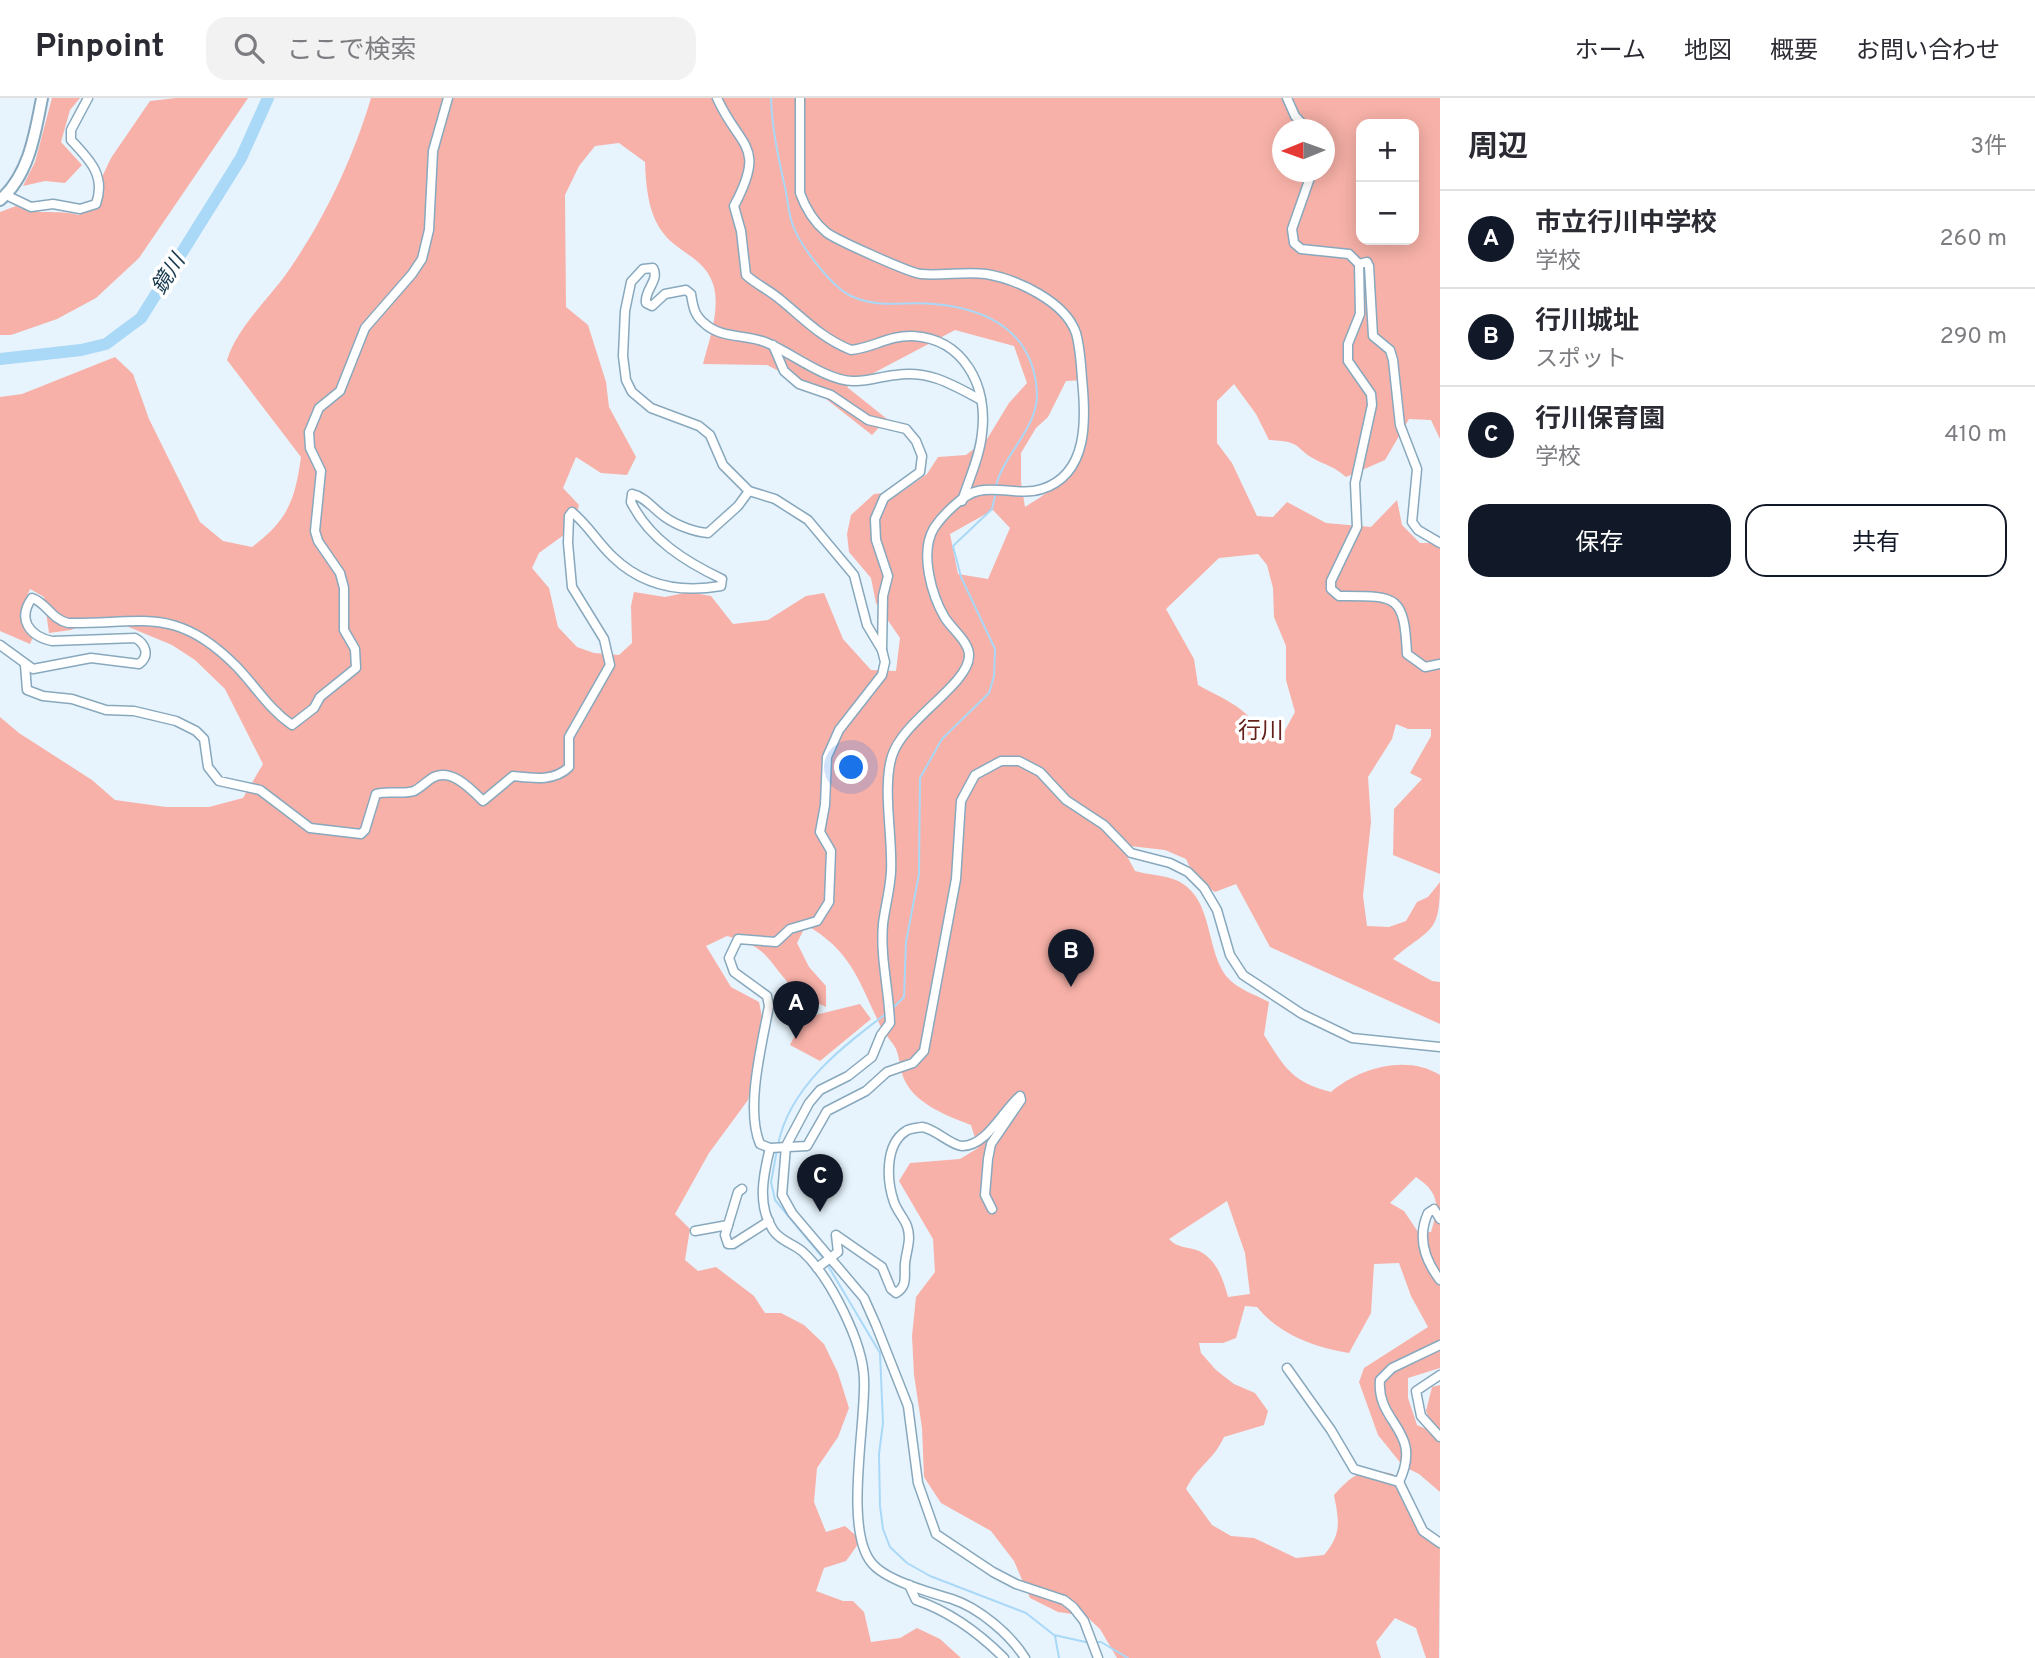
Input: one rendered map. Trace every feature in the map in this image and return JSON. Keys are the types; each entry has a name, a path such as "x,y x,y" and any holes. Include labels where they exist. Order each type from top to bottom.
{"street":[{"path":"43,98 29,154 21,174 3,197 31,206 53,204 80,209 96,204 101,190 93,163 71,141 71,130 88,98"},
{"path":"0,645 25,666 42,669 92,658 139,664 146,650 142,642 135,638 52,641 39,638 25,622 25,608 32,598 37,599 57,620 68,623 150,619 174,624 212,643 237,667 272,711 292,725 300,722 320,697 356,668 355,649 344,629 344,587 340,573 318,541 316,531 321,471 310,448 309,432 319,408 340,391 365,328 422,259 429,230 433,150 447,98"},
{"path":"717,98 743,136 749,155 749,173 734,206 741,231 746,275 780,299 813,329 850,350 890,337 922,337 947,344 958,353 971,372 981,390 983,432 962,501"},
{"path":"800,98 800,194 805,206 825,232 898,267 920,274 984,274 1003,279 1046,300 1070,321 1079,347 1085,411 1082,445 1072,464 1054,484 1038,491 977,491 962,501 932,533 929,562 935,598 946,620 969,650 970,657 957,680 901,736 890,766 891,872 883,925 890,1023 872,1057 848,1076 820,1090 809,1103 786,1146 782,1195 792,1213 864,1298 908,1406 918,1483 936,1534 944,1543 1016,1584 1064,1600 1084,1621 1098,1658"},
{"path":"1287,98 1298,119"},
{"path":"1308,182 1292,229 1294,243 1301,249 1349,254 1359,264 1360,314 1348,344 1348,361 1371,394 1372,405 1355,483 1357,527 1331,580 1331,589 1339,596 1372,596 1396,604 1402,609 1405,618 1407,654 1426,667 1440,664"},
{"path":"1359,264 1367,262 1369,265 1373,336 1390,349 1398,415 1417,469 1412,522 1418,530 1440,543"},
{"path":"882,650 867,625 855,575 808,520 775,499 749,491 723,465 710,435 699,426 651,408 632,391 626,380 623,356 625,311 631,282 643,269 653,268 655,278 645,297 646,303 652,306 665,294 686,290 691,294 694,312 714,330 773,345 796,360 851,382 899,374 924,374 949,381 981,400"},
{"path":"773,345 791,378 831,395 868,420 906,429 916,441 922,456 920,472 884,498 875,519 876,540 888,576 883,596 882,650 885,662 882,675 839,730 825,764 825,805 820,832 831,850 832,873 825,910 817,921 790,929 776,942 738,939 729,958 734,972 767,996 769,1006 755,1096 756,1134 760,1144 770,1149 807,1146 827,1111 866,1091 887,1072 913,1063 924,1051 956,879 961,801 975,775 1001,761 1019,761 1040,772 1066,800 1104,825 1131,853 1170,863 1188,872 1204,888 1217,910 1236,968 1302,1014 1352,1038 1440,1047"},
{"path":"25,666 27,690 43,696 72,699 106,709 134,711 176,721 196,731 204,739 208,767 219,781 260,790 310,828 361,834 365,830 376,794 387,791 410,792 435,776 446,776 463,781 483,801 513,776 548,778 563,773 569,766 569,737 610,665 604,639 572,587 568,543 569,516 572,512 614,558 644,580 679,589 705,589 720,586 722,579 702,570 648,530 631,502 632,494 640,496 666,518 699,533 708,533 738,506 749,491"},
{"path":"817,1268 838,1252 836,1235 882,1267 891,1289 896,1293 901,1291 905,1282 909,1244 907,1225 894,1202 887,1169 895,1146 906,1131 922,1127 960,1146 971,1144 984,1136 1020,1096 1021,1100 992,1144 988,1158 985,1195 992,1209"},
{"path":"770,1149 761,1192 769,1221 776,1234 803,1252 832,1290 852,1333 864,1376 859,1526 867,1556 872,1564 909,1585 954,1600 986,1618 1025,1658"},
{"path":"742,1189 738,1192 725,1235 728,1244 733,1244 769,1221"},
{"path":"1440,1219 1434,1209 1428,1213 1422,1227 1428,1263 1440,1280"},
{"path":"695,1231 728,1224"},
{"path":"1399,1482 1408,1463 1407,1450 1380,1398 1380,1380 1392,1368 1440,1345"},
{"path":"1287,1368 1331,1430 1354,1469 1399,1482 1423,1531 1440,1543"},
{"path":"1440,1375 1416,1391 1420,1416 1440,1437"},
{"path":"909,1585 916,1600 935,1606 980,1634 1004,1658"}],"shaded area":[{"path":"52,98 80,98 70,110 61,142 82,165 65,183 45,181 23,186 35,162"},
{"path":"176,98 248,98 139,258 96,298 57,319 11,335 0,335 0,212 16,206 31,211 79,215 87,209 111,158 150,101"},
{"path":"371,98 1440,98 1440,439 1431,420 1409,419 1385,460 1346,477 1294,444 1269,440 1256,414 1234,384 1217,401 1217,443 1232,463 1257,516 1273,517 1287,502 1326,523 1371,527 1397,500 1402,525 1420,543 1440,543 1440,874 1393,855 1394,809 1422,779 1410,773 1431,736 1431,729 1408,729 1396,724 1392,739 1368,777 1371,822 1363,896 1367,926 1389,927 1406,921 1417,902 1428,897 1440,882 1435,922 1424,935 1393,959 1432,981 1440,982 1440,1024 1270,947 1236,884 1215,892 1196,880 1186,859 1165,850 1121,845 1135,871 1168,877 1190,889 1204,912 1215,953 1227,977 1236,985 1269,1002 1264,1035 1284,1065 1298,1078 1331,1092 1355,1076 1383,1067 1413,1065 1440,1075 1440,1368 1408,1378 1408,1398 1417,1425 1435,1433 1426,1411 1432,1387 1440,1385 1440,1492 1419,1474 1403,1466 1378,1435 1359,1382 1364,1368 1428,1327 1411,1296 1399,1263 1374,1264 1371,1313 1349,1353 1299,1338 1276,1325 1257,1307 1245,1306 1236,1338 1223,1343 1199,1343 1201,1353 1216,1370 1234,1384 1255,1393 1268,1411 1264,1425 1224,1437 1186,1489 1212,1525 1231,1536 1254,1538 1296,1558 1324,1555 1330,1547 1338,1527 1334,1495 1347,1481 1366,1472 1393,1474 1415,1522 1429,1537 1440,1543 1439,1658 1426,1658 1416,1628 1395,1618 1376,1642 1381,1658 1117,1658 1100,1629 1086,1616 1058,1612 1030,1598 1014,1561 991,1531 941,1503 924,1477 922,1428 914,1375 912,1336 916,1297 935,1272 933,1239 899,1181 910,1163 960,1159 978,1148 971,1125 934,1109 910,1089 903,1077 896,1049 881,1027 852,969 834,946 806,925 797,943 809,967 826,986 826,1007 796,991 766,955 752,945 727,936 706,946 731,987 759,1002 765,1031 748,1100 709,1153 675,1214 690,1229 685,1260 698,1271 716,1267 754,1296 765,1313 781,1313 804,1325 824,1344 838,1373 849,1408 838,1437 817,1468 814,1502 826,1532 845,1526 861,1540 846,1561 824,1568 816,1591 843,1601 853,1601 864,1612 871,1642 900,1638 917,1628 940,1639 961,1658 0,1658 0,717 19,733 92,780 115,800 166,807 209,807 243,798 263,764 225,689 195,660 172,645 119,623 93,620 71,630 49,633 44,597 30,589 23,606 35,632 30,644 0,631 0,397 22,394 115,357 133,374 149,419 200,522 223,541 252,547 274,528 288,508 301,457 227,360 239,334 285,276 305,245 348,162","holes":["619,143 645,162 654,218 664,234 701,265 711,279 716,299 714,322 703,364 767,365 812,388 872,435 887,419 847,387 955,330 1014,346 1027,383 1009,403 987,439 966,455 938,457 927,474 903,491 874,494 851,515 847,534 849,552 871,578 876,603 900,638 896,671 871,670 843,639 824,593 806,596 768,620 733,624 711,596 689,592 665,597 634,592 631,606 632,643 619,655 594,653 577,647 558,627 549,588 532,568 539,553 572,529 579,505 563,488 576,457 601,473 627,475 636,457 609,407 606,382 588,325 566,307 565,195 579,166 595,146","1086,380 1082,423 1075,451 1069,465 1052,488 1025,507 1021,482 1021,453 1036,428 1048,417 1066,381","993,510 1010,528 988,579 958,574 950,534","1258,554 1267,565 1273,588 1274,617 1286,646 1286,680 1295,712 1283,734 1260,730 1239,708 1198,685 1194,659 1166,609 1219,558","1416,1177 1430,1189 1436,1201 1431,1232 1418,1232 1404,1211 1390,1203","1227,1201 1245,1253 1250,1294 1228,1297 1221,1277 1210,1259 1199,1251 1180,1246 1169,1239"]},
{"path":"860,1004 871,1019 820,1061 790,1045 803,1018"}],"waterway":[{"name":"鏡川","path":"0,359 81,350 106,344 141,318 241,158 268,98"},
{"path":"771,98 776,145 792,224 811,256 827,276 843,291 861,300 892,304 934,304 974,312 1006,328 1019,341 1028,356 1034,374 1036,407 1026,431 1005,463 996,486"},
{"path":"892,1009 904,997 906,942 919,874 920,778 942,739 989,693 994,676 995,649 961,577 953,546 992,509 996,492"},
{"path":"778,1145 793,1105 806,1086 836,1054 887,1013"},
{"path":"777,1150 771,1182 775,1200 824,1259"},
{"path":"827,1264 880,1353 883,1423 879,1454 880,1506 883,1529 890,1547 907,1563 930,1576 1026,1613 1054,1635 1090,1643"},
{"path":"1055,1636 1059,1658"},
{"path":"1095,1642 1101,1642 1128,1658"}],"place":[{"name":"行川城址","path":"1071,987"},
{"name":"市立行川中学校","path":"796,1039"},
{"name":"行川保育園","path":"820,1212"}],"district":[{"name":"行川","path":"1261,730"}]}
